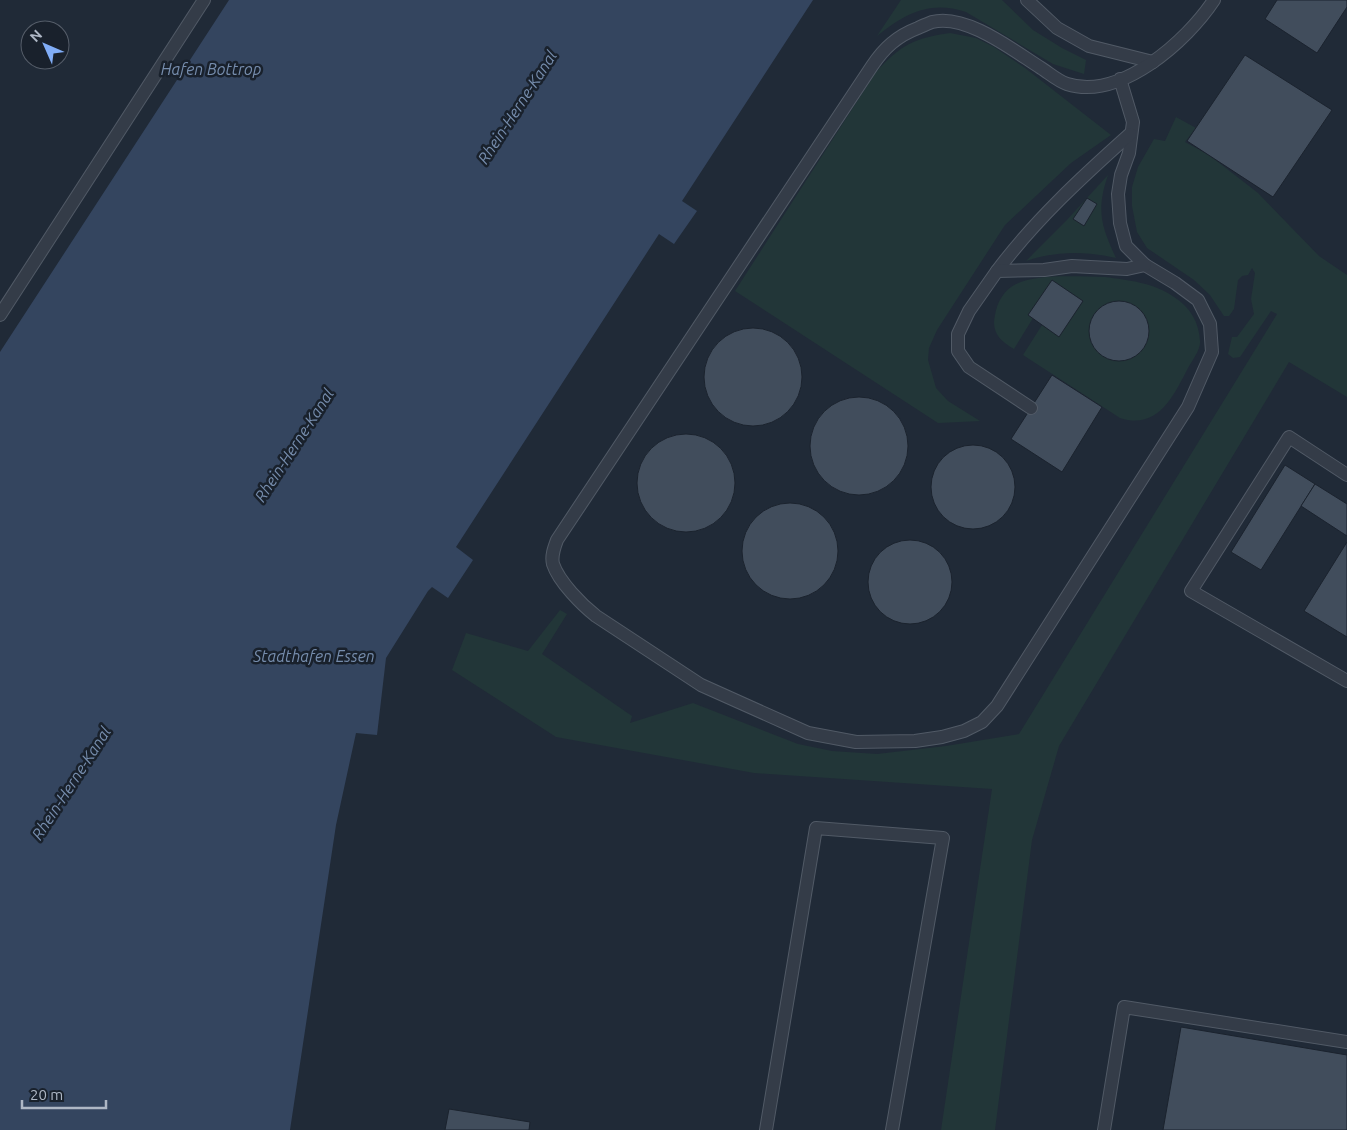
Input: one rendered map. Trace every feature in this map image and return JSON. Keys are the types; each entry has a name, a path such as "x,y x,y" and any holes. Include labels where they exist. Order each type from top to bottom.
{"lane":[{"path":"0,314 204,0"},
{"path":"1027,0 1057,28 1089,46 1153,62"},
{"path":"1120,79 1133,122 1130,134 1130,153 1121,175 1118,194 1120,223 1126,246 1145,265 1175,283 1198,300 1210,324 1212,352 1188,408 997,706 982,722 964,731 942,737 888,743 856,742 808,733 701,685 596,616 576,598 553,564 556,540 876,59 892,41 933,22 952,22 982,31 1065,83 1085,88 1120,79 1140,71 1185,36 1214,0"},
{"path":"1031,408 969,367 958,351 958,334 969,310 1016,246 1106,154 1130,134"},
{"path":"997,271 1044,270 1072,266 1127,269 1145,265"},
{"path":"1347,475 1289,437 1192,591 1347,681"},
{"path":"766,1130 816,828 943,838 892,1130"},
{"path":"1104,1130 1124,1007 1347,1042"}],"green space":[{"path":"901,0 1002,0 1033,30 1086,60 1084,74 1053,64 966,12 953,9 940,8 918,11 898,21 877,36"},
{"path":"950,33 976,38 994,47 1025,68 1111,135 1071,163 1005,225 937,330 929,348 928,360 936,388 948,401 980,421 938,423 735,291 876,72 893,55 909,44 927,37"},
{"path":"1176,117 1196,128 1185,142 1209,155 1258,193 1319,256 1347,275 1347,397 1289,362 1059,746 1032,840 995,1130 941,1130 992,789 754,773 556,737 452,670 466,633 528,651 560,610 567,614 542,654 632,716 630,723 693,703 798,744 832,751 877,754 946,746 1019,734 1277,314 1271,311 1240,357 1233,358 1228,354 1232,337 1237,337 1254,314 1251,299 1255,273 1252,268 1248,275 1242,276 1238,280 1234,309 1229,316 1224,316 1210,295 1194,280 1147,248 1137,232 1132,206 1132,187 1138,167 1154,139 1165,141"},
{"path":"1108,175 1101,208 1104,227 1116,258 1071,253 1048,255 1026,261 1066,221"},
{"path":"1048,277 1105,277 1141,283 1167,292 1185,305 1196,321 1198,328 1199,348 1176,390 1163,408 1145,419 1120,418 1023,355 1042,325 1059,336 1083,301 1052,280 1028,315 1033,318 1014,349 1001,339 994,326 999,301 1016,284"}],"water":[{"path":"229,0 813,0 682,201 697,211 674,244 659,234 456,547 473,560 448,598 432,587 428,591 386,658 377,735 356,733 336,825 290,1130 0,1130 0,352"}],"building":[{"path":"1277,0 1347,0 1347,7 1317,53 1265,19"},
{"path":"1245,55 1332,110 1273,197 1187,141"},
{"path":"1087,198 1097,204 1084,226 1073,219"},
{"path":"1052,280 1083,301 1059,337 1028,315"},
{"path":"1119,301 1136,306 1144,314 1149,331 1144,348 1136,356 1119,361 1102,356 1094,348 1089,331 1094,314 1102,306"},
{"path":"753,328 772,331 788,342 799,358 802,377 799,396 788,412 772,423 753,426 734,423 718,412 707,396 704,377 707,358 718,342 734,331"},
{"path":"1052,375 1102,407 1062,472 1011,439"},
{"path":"859,397 869,398 886,405 900,419 907,436 907,456 900,473 886,487 869,494 859,495 849,494 832,487 818,473 811,456 810,446 811,436 818,419 832,405 849,398"},
{"path":"686,434 705,438 721,448 731,464 735,483 731,502 721,518 705,528 686,532 667,528 651,518 641,502 637,483 641,464 651,448 667,438"},
{"path":"973,445 989,448 1003,457 1012,471 1015,487 1012,503 1003,517 989,526 973,529 957,526 943,517 934,503 931,487 934,471 943,457 957,448"},
{"path":"1285,465 1315,484 1261,570 1231,552"},
{"path":"1315,484 1347,504 1347,536 1301,506"},
{"path":"790,503 808,507 824,517 834,533 838,551 834,569 824,585 808,595 790,599 772,595 756,585 746,569 742,551 746,533 756,517 772,507"},
{"path":"910,540 926,543 940,552 949,566 952,582 949,598 940,612 926,621 910,624 894,621 880,612 871,598 868,582 871,566 880,552 894,543"},
{"path":"1347,542 1347,637 1304,611"},
{"path":"1181,1027 1347,1055 1347,1130 1163,1130"},
{"path":"449,1109 530,1122 529,1130 445,1130"}],"water label":[{"name":"Hafen Bottrop","path":"211,69"},
{"name":"Rhein-Herne-Kanal","path":"517,107"},
{"name":"Rhein-Herne-Kanal","path":"294,445"},
{"name":"Stadthafen Essen","path":"314,656"},
{"name":"Rhein-Herne-Kanal","path":"71,783"}]}
